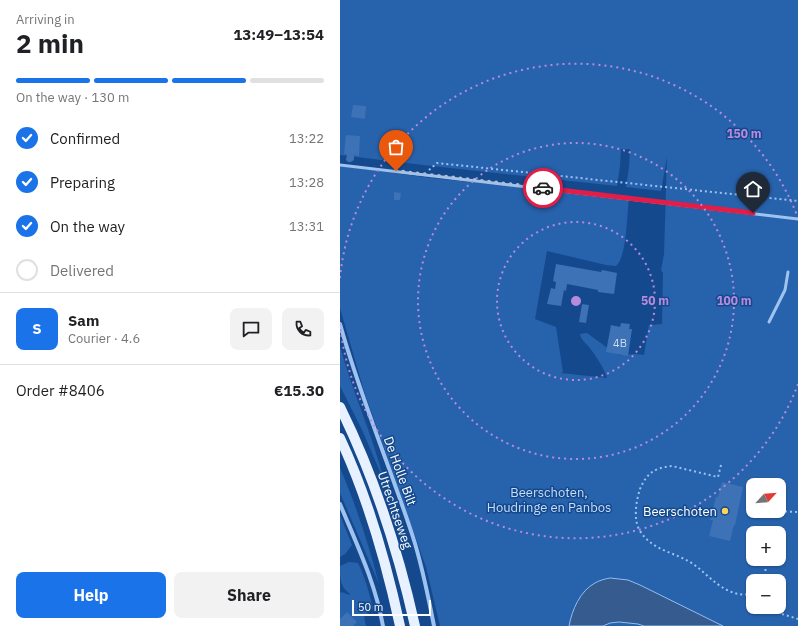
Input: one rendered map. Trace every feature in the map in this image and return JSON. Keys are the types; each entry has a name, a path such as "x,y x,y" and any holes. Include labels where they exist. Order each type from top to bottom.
{"main road":[{"name":"Utrechtseweg","path":"340,407 354,435 376,490 396,551 415,626"},
{"name":"Utrechtseweg","path":"340,438 368,505 380,543 400,626"}],"street":[{"name":"De Holle Bilt","path":"340,324 351,365 412,535 427,588 434,626"},
{"path":"340,504 369,572 379,604 383,626"}],"lane":[{"path":"340,165 798,219"},
{"path":"768,322 785,290 788,272"}],"path":[{"path":"424,174 437,163 798,201"},
{"path":"721,465 718,477 672,466 665,466 649,474 641,488 637,502 637,525 640,532 660,549 691,562 727,590 742,595 746,594"},
{"path":"786,512 798,512"},
{"path":"782,614 798,619"}],"green space":[{"name":"Beerschoten, Houdringe en Panbos","path":"340,0 798,0 798,626 440,626 426,567 364,391 340,308 340,166 431,178 629,198 626,234 620,261 616,266 547,251 535,319 556,327 563,372 561,373 607,378 600,362 582,339 580,334 587,333 613,352 620,355 644,355 649,325 662,324 663,273 661,270 664,254 667,157 661,191 626,187 630,149 621,149 617,186 340,155"},
{"path":"340,346 384,481 363,432 340,386"},
{"path":"340,468 362,525 379,584 340,493"},
{"path":"340,515 352,545 345,554 340,557"},
{"path":"349,562 358,563 370,596 373,608 364,617 366,626 340,626 340,593 350,594 341,582 340,566"}],"shaded area":[{"path":"610,578 628,580 640,585 723,626 644,626 619,622 610,623 603,626 569,626 575,607 585,591 597,582"}],"building":[{"path":"353,105 366,106 365,119 351,117"},
{"path":"346,135 360,136 359,156 354,155 354,160 351,162 346,160 347,154 344,154"},
{"path":"394,192 401,193 400,200 394,200"},
{"path":"556,264 601,272 602,270 617,273 614,294 598,292 598,290 567,284 566,291 564,290 561,306 547,304 551,288 555,289 556,282 553,281"},
{"path":"582,304 589,305 586,323 579,322"},
{"path":"621,323 630,324 629,329 632,329 628,356 606,352 611,325 620,327"},
{"name":"Beerschoten","path":"722,482 743,487 730,541 709,536 713,520 710,520 716,497 718,497"},
{"path":"347,612 357,622 353,626 340,626 340,619"}],"way so far":[{"path":"396,171 543,188"}],"place":[{"name":"Beerschoten","path":"725,511"}],"route":[{"path":"543,188 753,213"}]}
